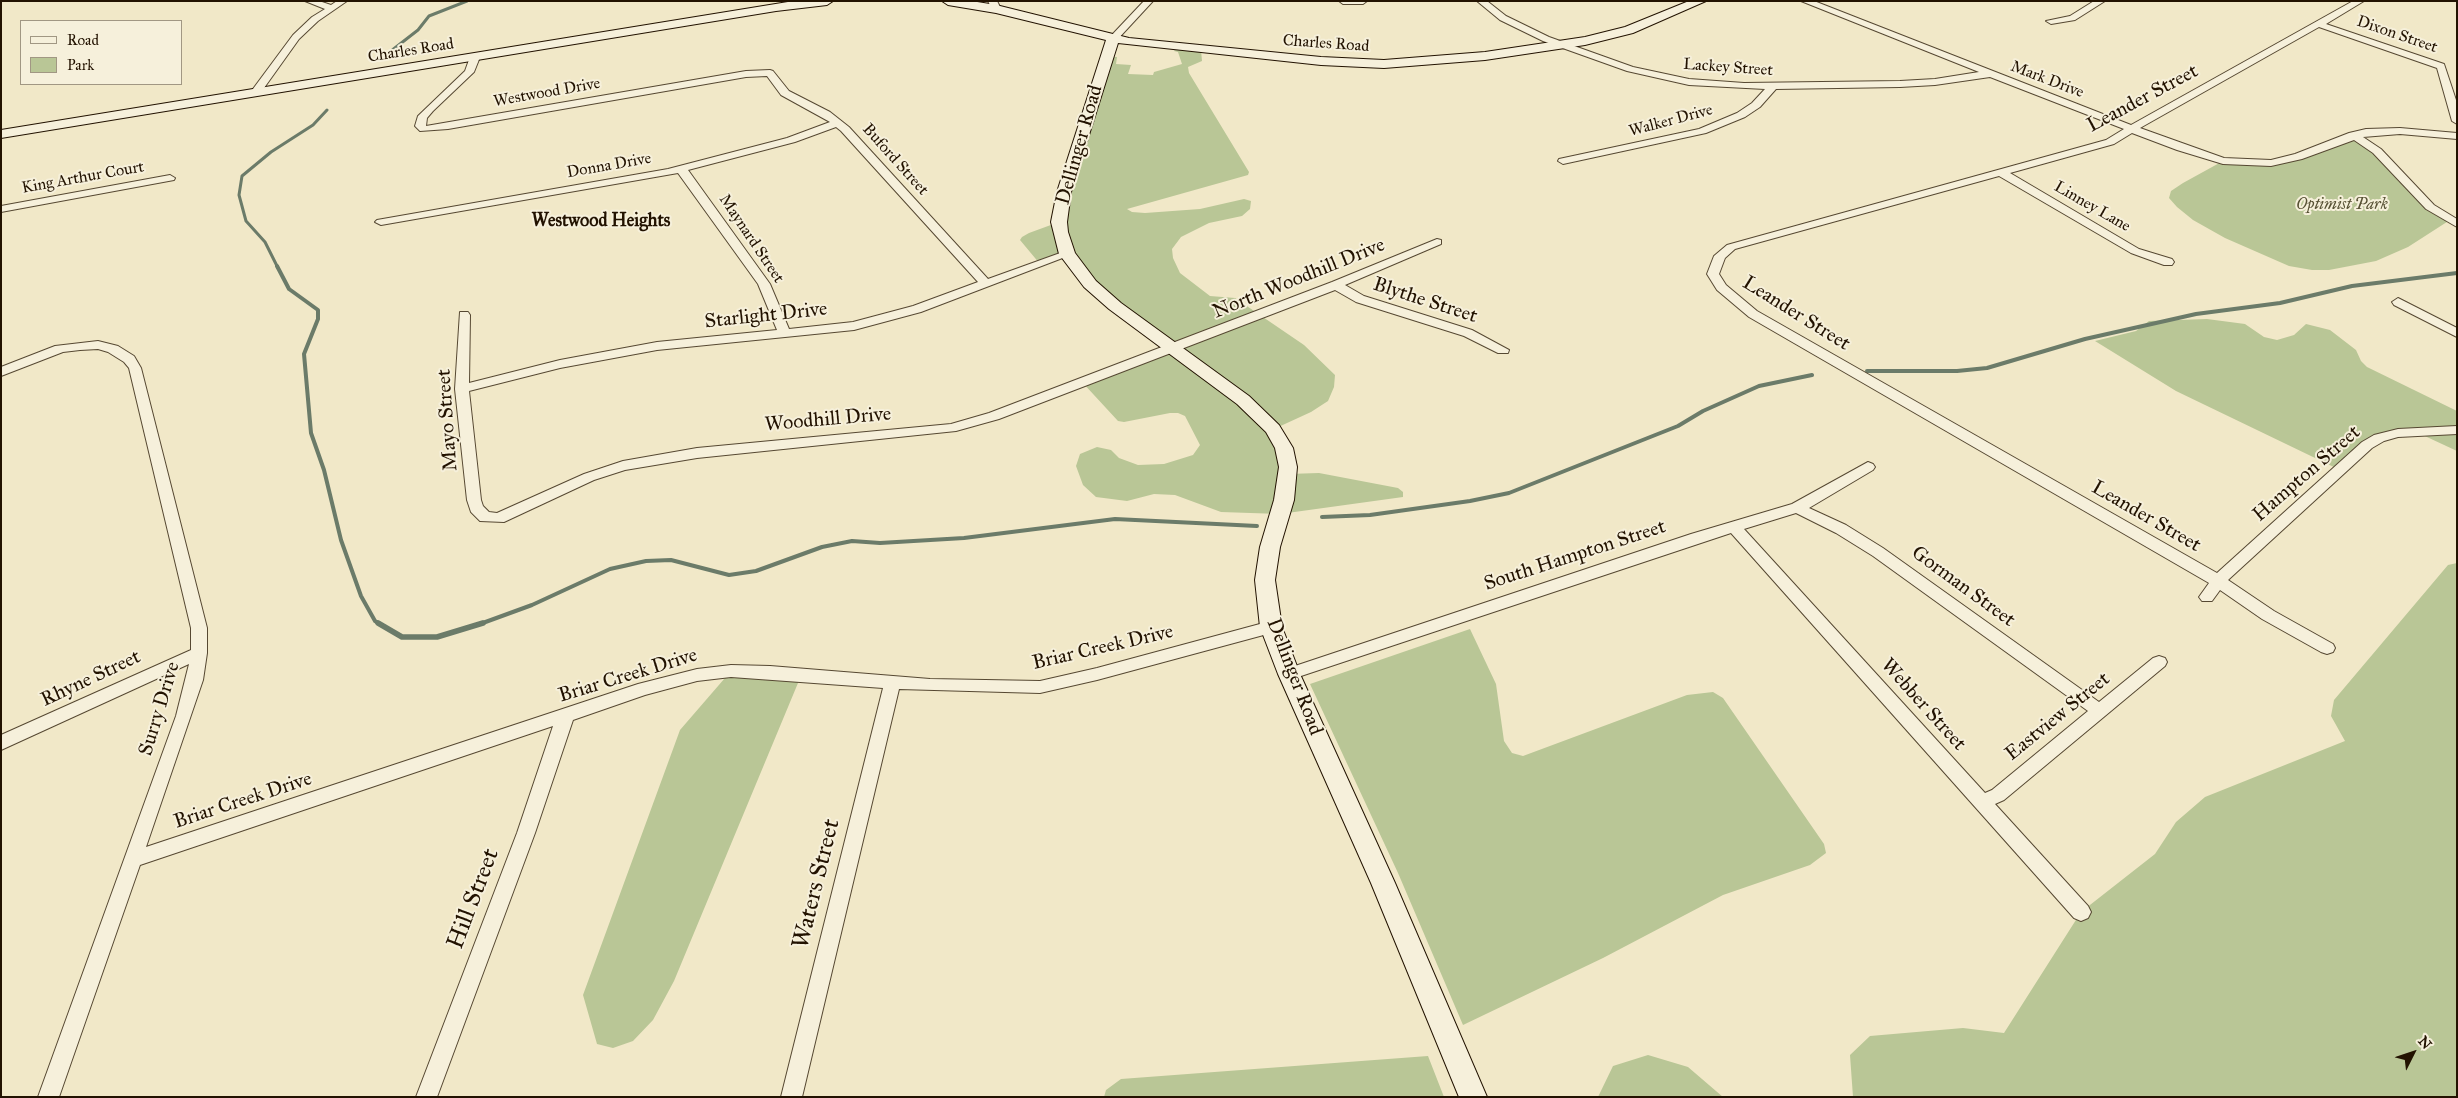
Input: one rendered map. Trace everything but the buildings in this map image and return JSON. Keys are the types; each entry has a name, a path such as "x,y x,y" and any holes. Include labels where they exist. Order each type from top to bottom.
{"street":[{"path":"309,1 332,8"},
{"path":"255,93 296,36 315,19 343,1"},
{"name":"Charles Road","path":"1,134 776,7 827,1"},
{"name":"Charles Road","path":"948,1 994,5 1113,39 1218,52 1320,61 1384,64 1448,60 1563,45 1629,30 1700,1"},
{"path":"1113,39 1149,1"},
{"path":"1343,1 1363,1"},
{"name":"Lackey Street","path":"1482,1 1503,18 1563,45 1611,63 1662,77 1714,84 1773,86 1920,83 1989,73"},
{"name":"Mark Drive","path":"1805,1 2133,129 2210,157 2261,164 2298,156 2353,135 2380,130 2457,136"},
{"path":"2051,21 2072,18 2101,1"},
{"name":"Leander Street","path":"2327,648 2230,592 2218,581 1761,319 1721,287 1713,274 1720,256 1731,246 2110,142 2160,111 2360,1"},
{"name":"Dixon Street","path":"2318,24 2441,66 2457,121"},
{"name":"Dellinger Road","path":"1113,39 1064,192 1059,222 1067,254 1096,290 1115,306 1243,400 1261,416 1273,429 1284,448 1288,467 1284,500 1270,547 1265,580 1272,627 1289,674 1383,883 1473,1097"},
{"name":"Westwood Drive","path":"475,57 469,72 429,109 422,118 420,126 424,129 448,126 746,74 770,72"},
{"path":"2441,66 2451,70"},
{"name":"Buford Street","path":"770,72 785,93 826,114 838,123 986,284"},
{"name":"Walker Drive","path":"1563,161 1702,131 1741,115 1762,99 1773,86"},
{"name":"Donna Drive","path":"381,222 619,182 681,169 791,140 838,123"},
{"path":"2353,135 2377,151 2430,207 2457,224"},
{"name":"Maynard Street","path":"681,169 764,284 785,333"},
{"name":"Linney Lane","path":"2002,173 2134,251 2168,262"},
{"name":"King Arthur Court","path":"1,209 170,178"},
{"name":"North Woodhill Drive","path":"1173,348 1336,285 1437,242"},
{"name":"Starlight Drive","path":"462,389 617,352 657,346 854,326 917,309 1067,254"},
{"name":"Blythe Street","path":"1336,285 1360,300 1468,333 1503,350"},
{"path":"2398,302 2457,333"},
{"name":"Mayo Street","path":"464,315 462,389 474,500 476,508 485,517"},
{"name":"Surry Drive","path":"1,372 60,349 98,345 130,358 135,368 192,591 199,628 199,653 195,680 184,716 48,1097"},
{"name":"Woodhill Drive","path":"485,517 500,518 589,477 623,466 697,453 951,428 994,416 1173,348"},
{"name":"Hampton Street","path":"2206,597 2218,581 2367,445 2379,438 2398,433 2457,430"},
{"name":"South Hampton Street","path":"1289,674 1796,508 1868,467"},
{"name":"Gorman Street","path":"1796,508 1841,528 1878,552 2100,711"},
{"name":"Webber Street","path":"1734,527 2081,912"},
{"name":"Briar Creek Drive","path":"132,860 697,674 731,671 770,672 892,683 991,687 1040,686 1097,674 1272,627"},
{"name":"Rhyne Street","path":"1,743 199,653"},
{"name":"Eastview Street","path":"1982,802 1998,795 2159,662"},
{"name":"Waters Street","path":"791,1097 892,683"},
{"name":"Hill Street","path":"426,1097 526,833 565,717"}],"green space":[{"path":"1176,48 1201,50 1202,61 1188,67 1189,73 1249,172 1248,175 1127,209 1132,212 1145,213 1200,209 1244,199 1251,201 1250,209 1242,216 1209,223 1181,237 1172,249 1173,258 1180,273 1210,296 1235,298 1304,345 1335,375 1334,387 1328,401 1311,412 1274,429 1288,474 1319,473 1398,488 1403,492 1403,497 1280,514 1221,512 1175,495 1154,494 1127,501 1096,497 1083,485 1076,466 1080,454 1097,447 1111,450 1119,458 1138,465 1164,464 1193,455 1200,445 1185,416 1178,413 1170,413 1124,422 1118,421 1082,382 1172,349 1115,306 1067,254 1040,264 1020,240 1029,233 1059,222 1105,56 1117,57 1116,64 1131,65 1128,74 1153,75 1154,72 1182,64 1178,52 1174,51"},
{"name":"Optimist Park","path":"2353,135 2405,178 2450,220 2408,247 2376,261 2329,270 2312,270 2289,266 2225,238 2193,220 2169,198 2171,191 2223,161 2271,163"},
{"path":"2207,319 2245,324 2264,337 2277,340 2294,335 2306,324 2330,330 2356,350 2361,361 2367,367 2457,411 2457,451 2414,431 2379,438 2340,470 2176,391 2095,341 2136,331 2149,321"},
{"path":"2457,563 2457,1097 1853,1097 1850,1055 1870,1036 1963,1028 2004,1033 2081,912 2155,854 2176,822 2205,797 2345,741 2331,716 2334,700 2448,565"},
{"path":"1470,629 1496,684 1504,741 1512,753 1523,756 1687,695 1713,692 1723,698 1824,844 1826,853 1810,865 1723,895 1603,958 1463,1025 1398,873 1310,684"},
{"path":"731,671 803,671 674,981 653,1020 633,1041 613,1048 597,1044 583,995 680,730"},
{"path":"1648,1055 1688,1067 1723,1097 1598,1097 1613,1066"},
{"path":"1428,1056 1444,1097 1104,1097 1106,1090 1121,1079"}],"waterway":[{"path":"382,58 418,30 429,16 467,1"},
{"path":"277,266 265,242 246,221 239,195 242,176 271,152 313,125 327,110"},
{"path":"277,266 289,289 318,310 318,319 304,354 311,433 324,470 341,540 361,596 375,621 380,624"},
{"path":"1867,371 1957,371 1987,368 2085,339 2196,314 2280,303 2352,286 2457,273"},
{"path":"1322,517 1370,515 1470,501 1509,493 1678,426 1703,411 1759,386 1812,375"},
{"path":"481,623 532,605 610,569 646,561 671,560 729,575 756,571 822,547 852,541 880,543 964,538 1115,519 1257,526"},
{"path":"378,623 402,637 437,637 481,623"}],"district":[{"name":"Westwood Heights","path":"601,222"}]}
